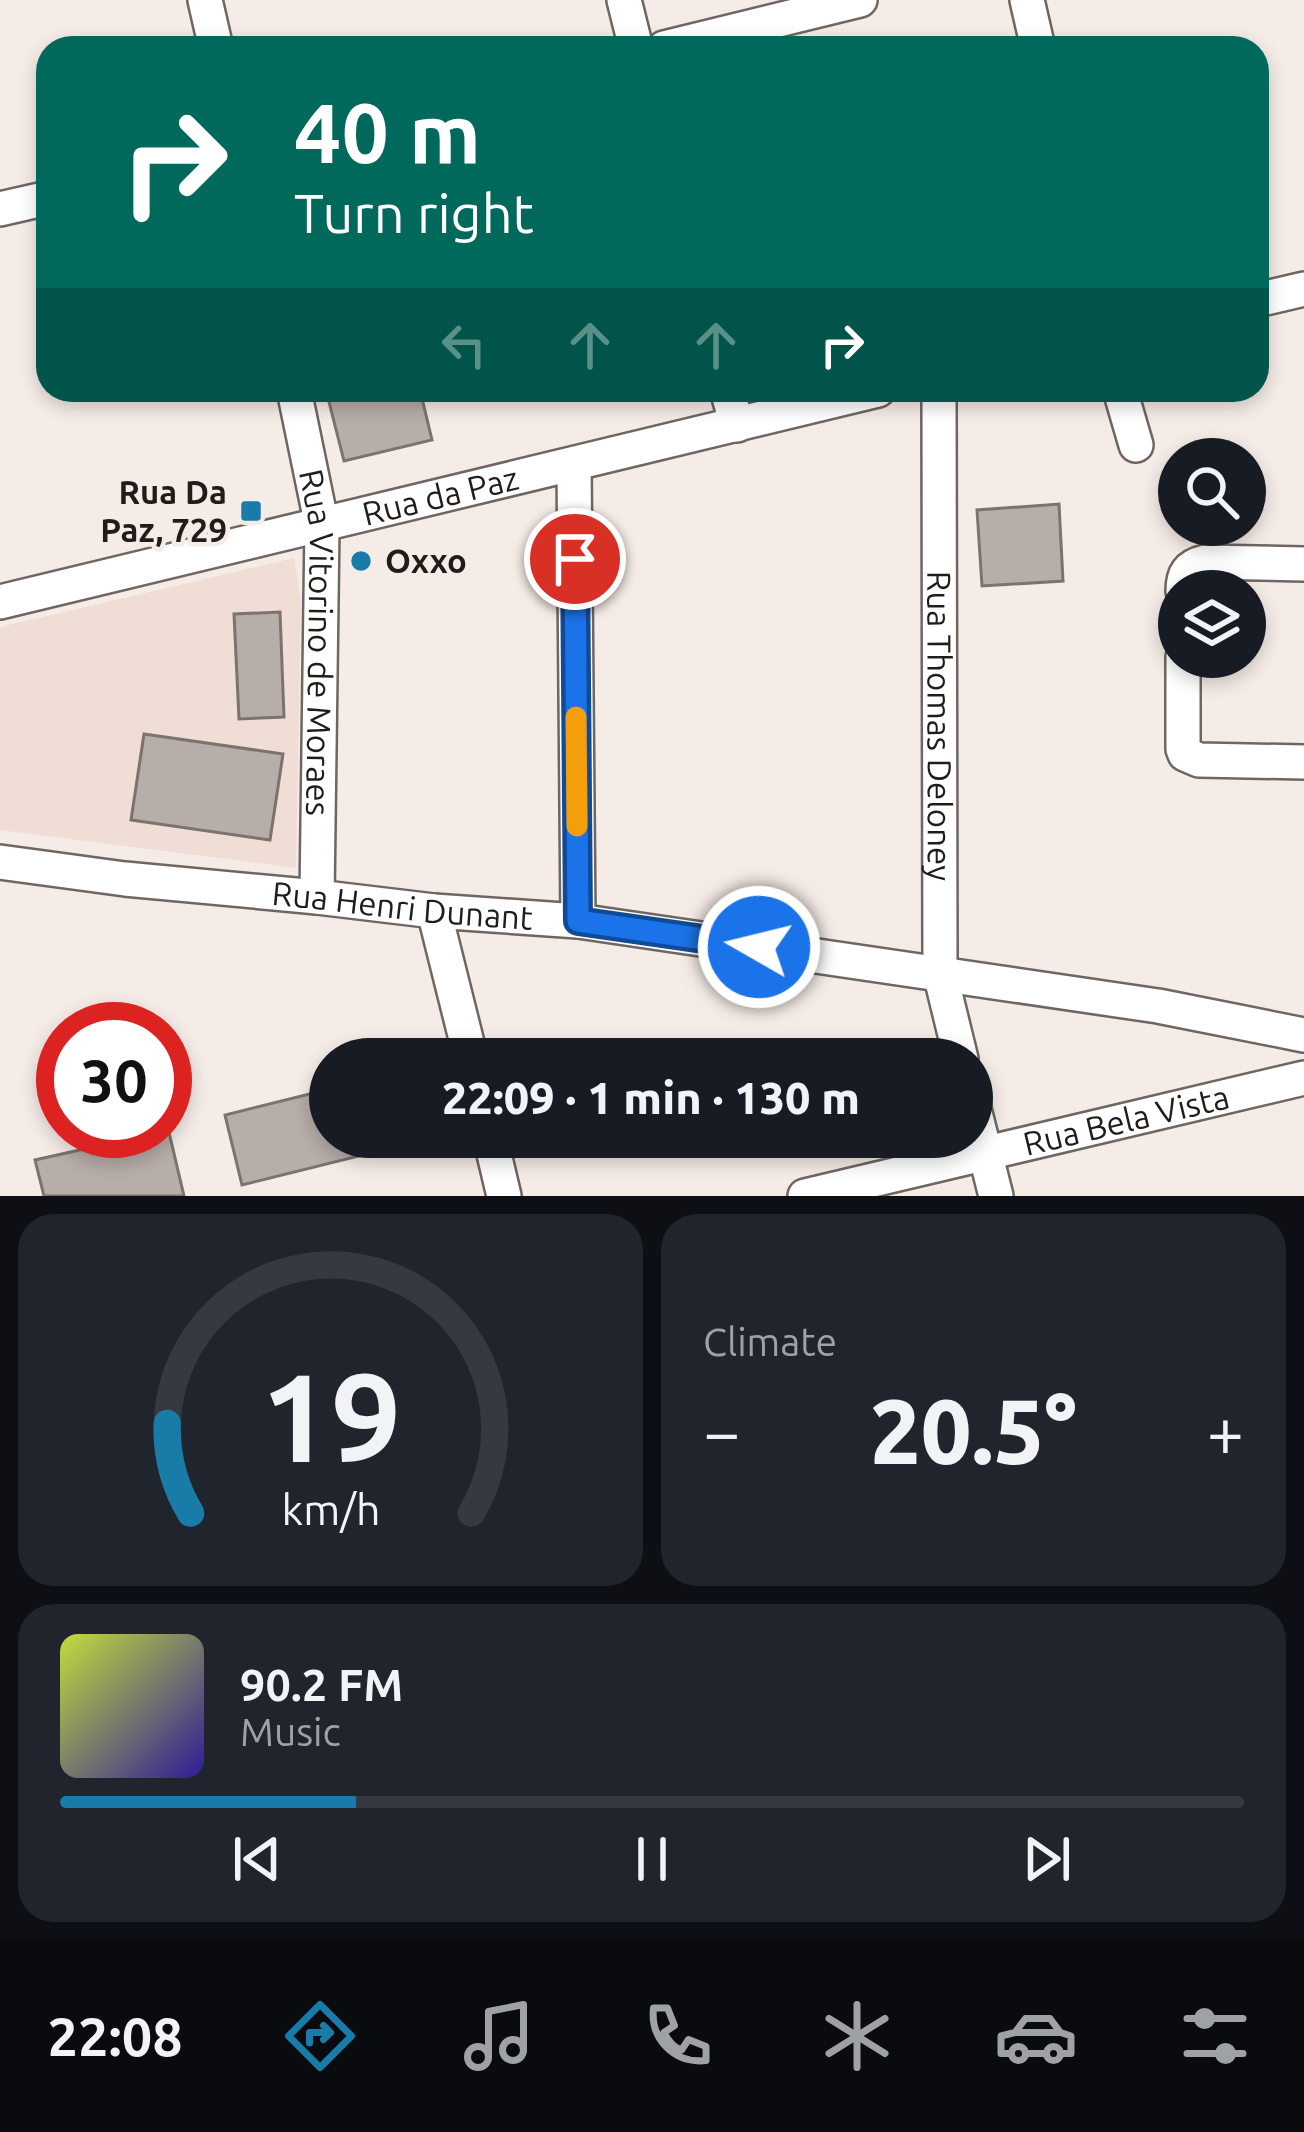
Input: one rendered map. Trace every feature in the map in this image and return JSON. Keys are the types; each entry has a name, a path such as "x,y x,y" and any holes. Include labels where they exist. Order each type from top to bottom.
{"street":[{"path":"205,0 213,36"},
{"path":"624,0 633,36"},
{"path":"713,36 860,0"},
{"path":"1027,0 1035,36"},
{"path":"0,209 36,200"},
{"path":"1269,297 1304,289"},
{"name":"Rua Vitorino de Moraes","path":"296,402 322,526 317,896"},
{"path":"731,402 737,424"},
{"name":"Rua da Paz","path":"0,602 828,402"},
{"name":"Rua Thomas Deloney","path":"939,402 940,973 957,1038"},
{"path":"1123,402 1136,445"},
{"path":"574,464 578,921"},
{"path":"1189,570 1205,562 1304,564"},
{"path":"1183,678 1183,749 1192,759 1304,763"},
{"name":"Rua Henri Dunant","path":"0,862 434,911 578,921 1158,1006 1304,1035"},
{"path":"434,911 466,1038"},
{"name":"Rua Bela Vista","path":"993,1151 1304,1078"},
{"path":"495,1158 504,1196"},
{"name":"Rua Bela Vista","path":"806,1196 964,1158"},
{"path":"986,1158 996,1196"}],"shaded area":[{"path":"294,558 301,600 296,868 0,830 0,627"}],"building":[{"path":"329,402 423,402 432,440 344,461"},
{"path":"1059,504 1063,581 982,586 977,510"},
{"path":"280,612 284,717 239,719 234,614"},
{"path":"144,734 283,754 270,840 131,820"},
{"path":"309,1094 309,1158 351,1158 242,1185 225,1115"},
{"path":"175,1158 184,1196 44,1196 35,1160"}],"slow traffic":[{"path":"576,717 577,826"}],"place":[{"name":"Rua Da Paz, 729","path":"251,511"},
{"name":"Oxxo","path":"361,561"}],"route":[{"path":"575,559 578,921 759,947"}]}
